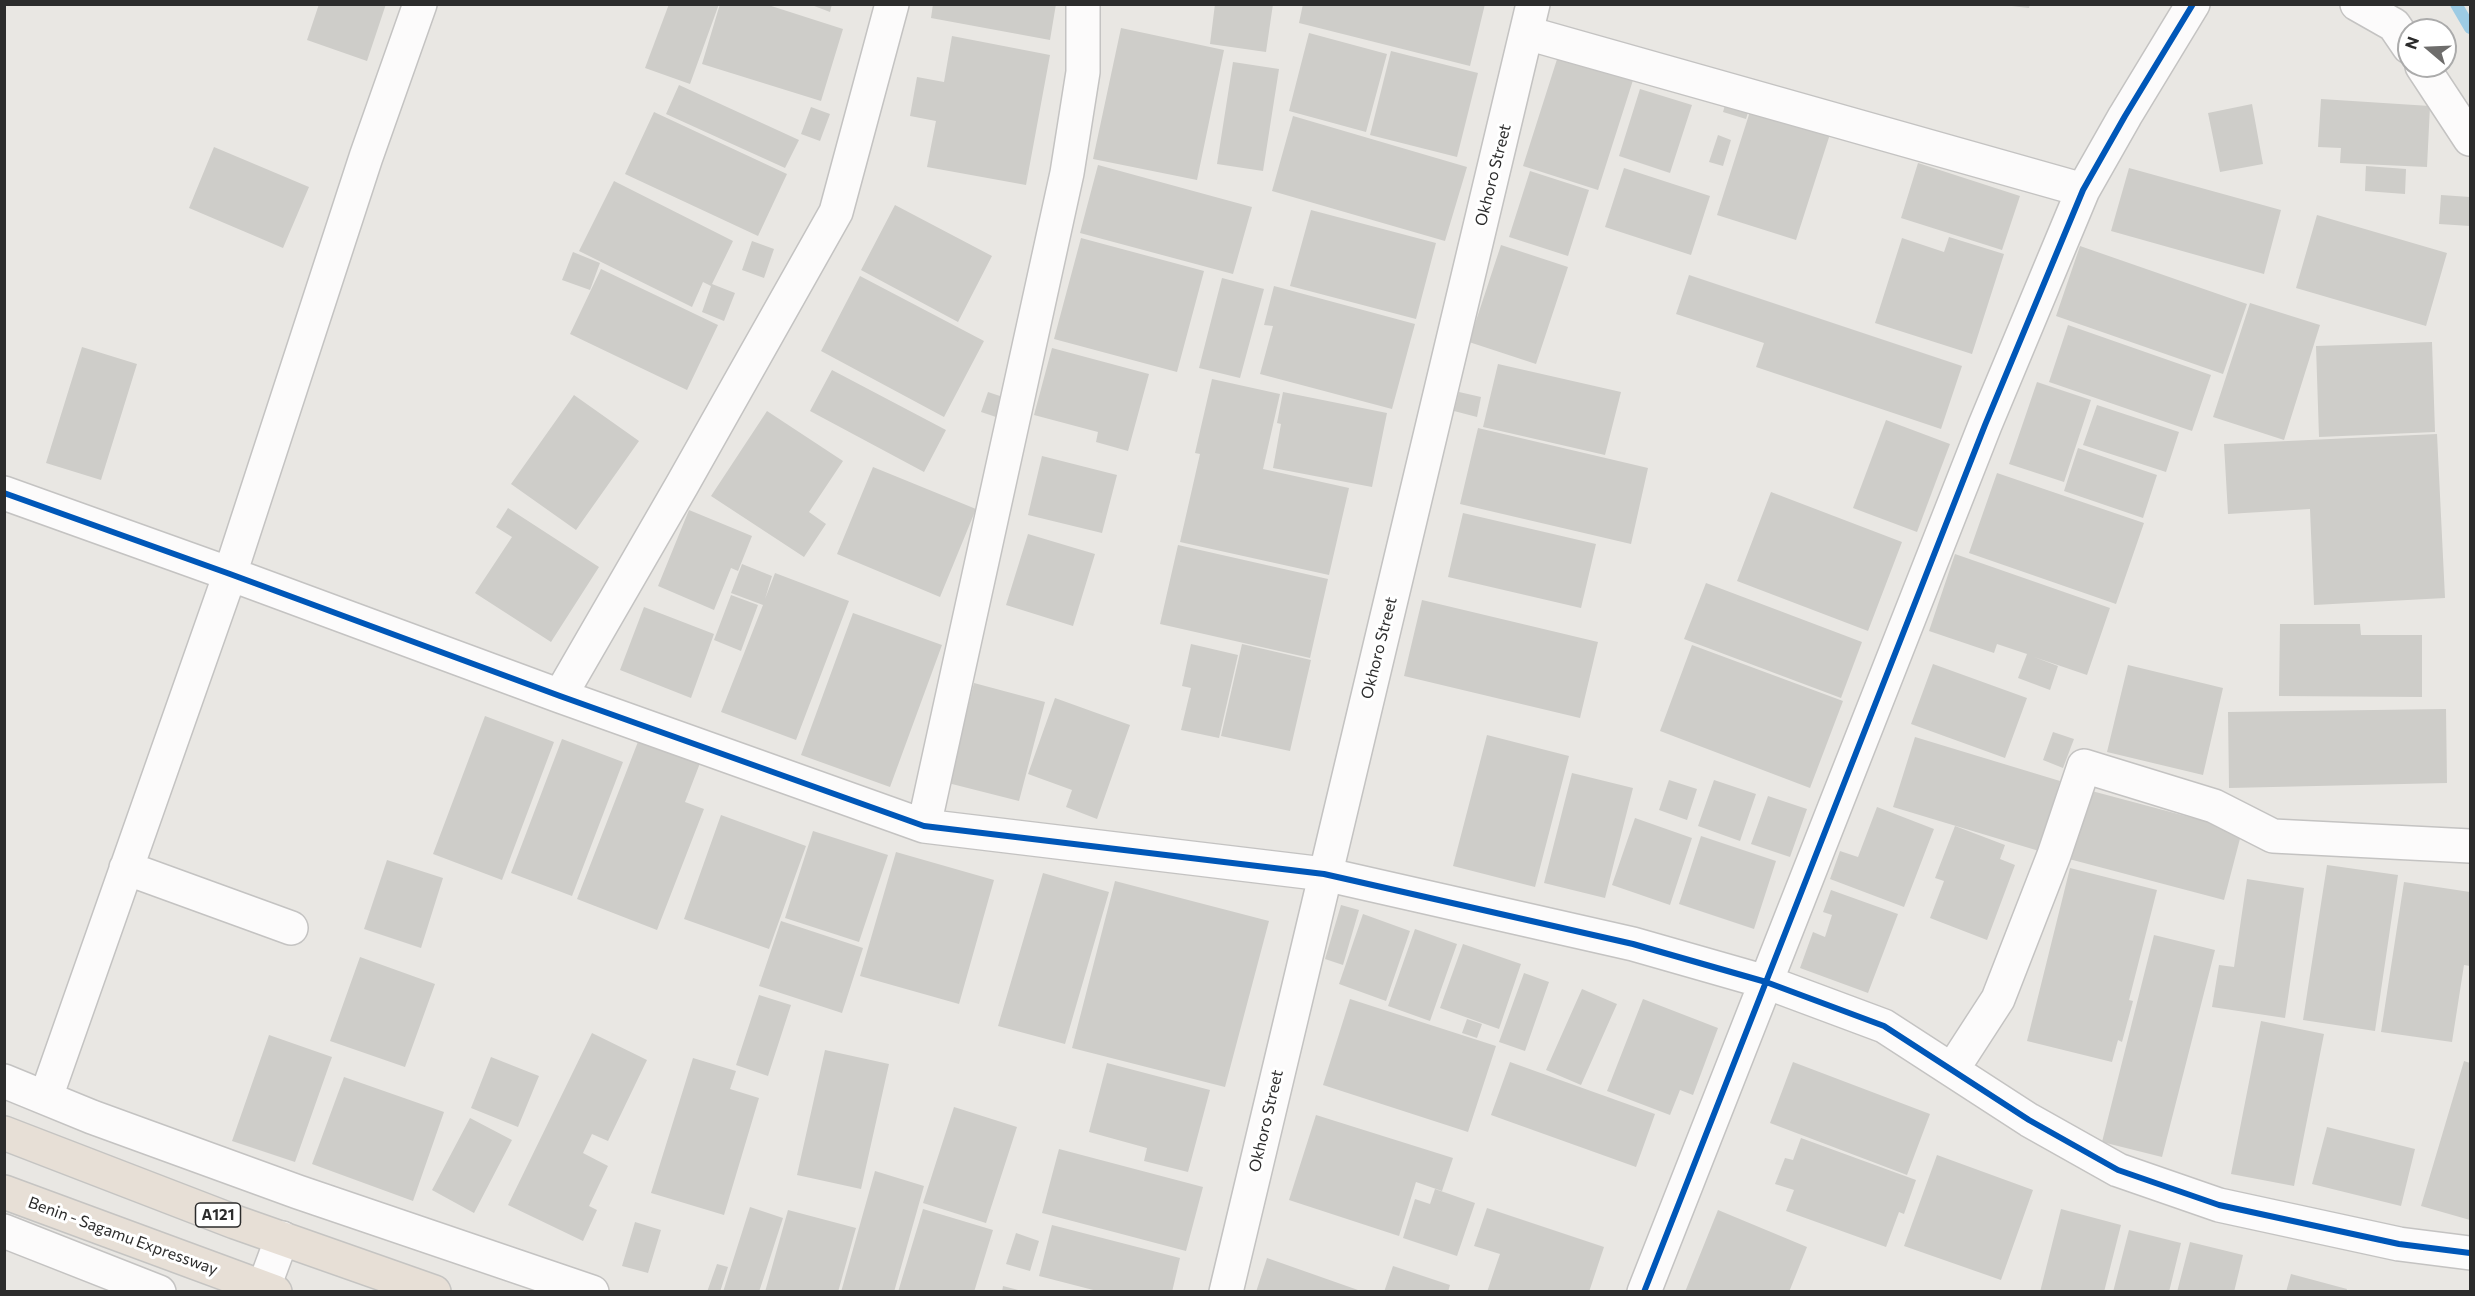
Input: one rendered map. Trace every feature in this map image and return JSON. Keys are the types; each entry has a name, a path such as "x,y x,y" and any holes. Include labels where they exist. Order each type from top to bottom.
{"highway":[{"name":"A121","path":"4,1133 282,1238 434,1292"},
{"name":"Benin - Sagamu Expressway","path":"4,1192 267,1290"}],"street":[{"path":"46,1097 230,574 366,157 420,4"},
{"path":"560,696 836,212 892,4"},
{"path":"924,826 1067,172 1083,72 1083,4"},
{"path":"1644,1292 1985,425 2083,190 2124,116 2193,4"},
{"path":"2357,4 2394,25 2397,29"},
{"path":"1530,19 2083,190"},
{"name":"Okhoro Street","path":"1226,1292 1530,19"},
{"path":"2430,78 2470,139"},
{"path":"4,493 924,826 1324,874 1633,944 1766,982 1884,1026 2029,1120 2118,1170 2219,1205 2399,1244 2470,1253"},
{"path":"1952,1070 1998,999 2054,855 2084,766 2214,806 2273,836 2470,846"},
{"path":"126,868 291,928"},
{"path":"4,1081 92,1117 298,1192 592,1292"},
{"path":"4,1231 159,1292"},
{"path":"267,1290 282,1238"}],"building":[{"path":"319,4 386,4 367,61 307,40"},
{"path":"669,4 719,4 690,84 645,68"},
{"path":"720,4 765,4 843,29 821,101 702,64"},
{"path":"809,4 832,4 830,12"},
{"path":"933,4 1056,4 1050,40 931,18"},
{"path":"1215,4 1273,4 1266,52 1210,44"},
{"path":"1303,4 1485,4 1470,66 1299,23"},
{"path":"2003,5 2030,5 2029,8"},
{"path":"1121,28 1224,50 1197,180 1093,159"},
{"path":"1309,33 1387,54 1366,132 1289,111"},
{"path":"952,36 1050,55 1026,185 927,167 936,121 910,116 917,77 944,82"},
{"path":"1391,51 1478,73 1457,157 1370,135"},
{"path":"1559,53 1634,77 1598,190 1523,166"},
{"path":"1233,62 1279,69 1263,171 1217,164"},
{"path":"679,85 799,140 785,168 666,114"},
{"path":"1640,89 1692,105 1670,173 1619,156"},
{"path":"1727,98 1750,106 1746,119 1723,112"},
{"path":"2321,99 2430,106 2427,167 2340,163 2341,148 2318,147"},
{"path":"1753,102 1832,128 1796,240 1717,215"},
{"path":"2252,104 2263,164 2220,172 2208,113"},
{"path":"811,107 830,114 820,141 801,134"},
{"path":"654,112 787,174 758,236 625,174"},
{"path":"1293,116 1467,167 1445,241 1272,191"},
{"path":"1718,135 1731,140 1723,166 1709,162"},
{"path":"214,147 309,187 283,248 189,208"},
{"path":"1918,163 2020,196 2002,250 1901,218"},
{"path":"1098,165 1252,207 1233,274 1080,233"},
{"path":"2366,166 2406,169 2405,194 2365,191"},
{"path":"1624,168 1710,196 1691,255 1605,227"},
{"path":"2129,168 2281,210 2264,274 2111,231"},
{"path":"1530,171 1589,190 1568,256 1509,237"},
{"path":"614,181 733,241 712,284 735,293 724,321 702,312 711,286 703,282 692,307 579,251"},
{"path":"2441,195 2470,197 2470,226 2439,224"},
{"path":"895,205 992,256 958,322 861,270"},
{"path":"1311,210 1436,243 1416,319 1290,286"},
{"path":"2317,215 2447,253 2426,326 2296,288"},
{"path":"1949,237 2004,254 1972,354 1875,323 1902,238 1944,252"},
{"path":"1081,238 1204,271 1177,372 1054,339"},
{"path":"752,241 774,249 764,278 742,270"},
{"path":"1501,245 1568,267 1536,364 1469,342"},
{"path":"2080,246 2247,304 2223,374 2056,316"},
{"path":"573,252 600,263 590,290 562,280"},
{"path":"601,269 718,325 687,390 570,334"},
{"path":"1689,275 1962,366 1941,429 1756,367 1764,343 1676,314"},
{"path":"860,276 984,341 944,417 821,351"},
{"path":"1222,278 1264,289 1240,378 1199,368"},
{"path":"1274,286 1415,324 1392,409 1260,374 1273,326 1264,325"},
{"path":"2250,303 2320,325 2284,440 2213,417"},
{"path":"2068,325 2211,375 2192,431 2049,382"},
{"path":"2432,342 2435,432 2319,437 2316,346"},
{"path":"82,347 137,364 101,480 46,463"},
{"path":"1052,348 1149,374 1128,451 1096,442 1098,432 1034,415"},
{"path":"1498,364 1621,392 1605,455 1483,427"},
{"path":"832,370 946,430 924,472 810,411"},
{"path":"1212,379 1280,394 1263,469 1349,488 1329,575 1180,542 1200,454 1195,453"},
{"path":"2037,382 2091,400 2064,482 2009,464"},
{"path":"988,392 1006,398 999,418 981,412"},
{"path":"1283,392 1387,413 1372,487 1273,468 1281,424 1277,423"},
{"path":"1459,392 1481,397 1477,417 1454,411"},
{"path":"574,395 639,441 576,530 511,484"},
{"path":"2097,405 2179,432 2166,472 2083,445"},
{"path":"767,411 843,461 809,512 826,524 804,557 711,496"},
{"path":"1886,420 1950,444 1917,532 1853,508"},
{"path":"1478,428 1648,468 1631,544 1460,504"},
{"path":"2437,434 2445,598 2314,605 2310,509 2228,514 2224,444"},
{"path":"2078,448 2157,475 2143,518 2064,491"},
{"path":"1042,456 1117,475 1102,533 1028,515"},
{"path":"873,467 976,509 940,597 837,554"},
{"path":"1997,473 2144,523 2116,604 1969,553"},
{"path":"1771,492 1902,542 1868,631 1737,581"},
{"path":"508,508 599,567 551,642 475,593 512,537 496,527"},
{"path":"689,510 752,536 738,571 731,568 714,610 658,586"},
{"path":"1463,513 1596,544 1581,608 1448,577"},
{"path":"1028,534 1095,554 1073,626 1006,605"},
{"path":"1178,545 1328,579 1310,658 1160,624"},
{"path":"1955,554 2110,608 2087,675 2034,657 2058,666 2050,690 2018,678 2027,654 1997,644 1994,653 1929,631"},
{"path":"742,564 772,576 765,599 775,573 849,601 796,740 721,712 763,605 731,593"},
{"path":"1706,583 1862,642 1841,698 1684,639"},
{"path":"731,595 758,605 741,651 714,640"},
{"path":"1422,600 1598,642 1580,718 1404,676"},
{"path":"644,607 714,634 691,698 620,670"},
{"path":"853,613 942,645 890,787 801,755"},
{"path":"2280,624 2360,624 2361,635 2422,635 2422,697 2279,696"},
{"path":"1191,644 1238,655 1219,738 1181,730 1191,688 1182,686"},
{"path":"1242,644 1311,660 1290,751 1221,736"},
{"path":"1692,645 1843,701 1810,788 1660,731"},
{"path":"1933,664 2027,698 2005,758 1911,724"},
{"path":"2128,665 2223,688 2203,775 2107,752"},
{"path":"974,683 1045,702 1019,801 948,783"},
{"path":"1055,698 1130,725 1097,819 1066,807 1072,790 1028,774"},
{"path":"2446,709 2447,783 2229,788 2228,712"},
{"path":"485,716 554,742 502,880 433,854"},
{"path":"2053,732 2074,739 2063,768 2043,760"},
{"path":"641,734 702,758 685,802 704,809 657,930 577,899"},
{"path":"1487,735 1569,756 1535,887 1453,866"},
{"path":"1915,737 2060,781 2039,851 1893,807"},
{"path":"562,739 623,762 572,896 511,873"},
{"path":"1572,773 1633,788 1605,898 1544,883"},
{"path":"1669,780 1697,789 1687,820 1659,810"},
{"path":"1714,780 1756,794 1740,841 1698,826"},
{"path":"2088,790 2242,831 2224,900 2069,859"},
{"path":"1768,796 1807,809 1790,857 1751,844"},
{"path":"1877,807 1934,829 1904,907 1830,879 1840,851 1858,857"},
{"path":"721,815 806,846 769,949 684,919"},
{"path":"1635,818 1692,838 1670,905 1612,885"},
{"path":"1955,826 2005,845 2000,859 2015,865 1987,940 1930,918 1944,881 1935,878"},
{"path":"813,831 888,855 859,942 785,918"},
{"path":"1701,836 1776,861 1754,929 1679,904"},
{"path":"896,852 994,880 959,1004 860,976"},
{"path":"387,860 443,878 421,948 364,929"},
{"path":"2327,865 2398,875 2375,1031 2303,1020"},
{"path":"2070,868 2157,890 2129,1000 2133,1001 2122,1042 2118,1040 2112,1062 2027,1041"},
{"path":"1043,873 1109,892 1065,1044 998,1026"},
{"path":"2247,879 2304,888 2285,1018 2212,1007 2219,965 2234,967"},
{"path":"1115,881 1269,921 1225,1087 1072,1048"},
{"path":"2404,882 2470,892 2470,966 2464,965 2452,1042 2381,1032"},
{"path":"1831,890 1898,914 1868,993 1800,968 1813,932 1825,937 1832,915 1823,912"},
{"path":"1341,905 1359,910 1343,965 1325,959"},
{"path":"1363,914 1410,931 1386,1001 1339,984"},
{"path":"781,921 863,948 842,1013 759,986"},
{"path":"1415,929 1457,944 1430,1021 1388,1006"},
{"path":"2154,935 2215,950 2162,1157 2102,1142"},
{"path":"1463,944 1521,964 1499,1029 1440,1008"},
{"path":"360,957 435,984 405,1067 330,1041"},
{"path":"1524,973 1549,982 1525,1051 1499,1042"},
{"path":"1582,989 1617,1004 1581,1085 1546,1070"},
{"path":"759,995 791,1005 768,1076 736,1065"},
{"path":"1350,999 1496,1046 1468,1132 1323,1085"},
{"path":"1643,999 1718,1028 1693,1095 1680,1090 1670,1115 1607,1091"},
{"path":"1467,1019 1482,1024 1477,1038 1462,1033"},
{"path":"2261,1021 2324,1034 2294,1186 2231,1174"},
{"path":"592,1033 647,1060 608,1141 592,1134 583,1153 608,1166 589,1206 597,1210 583,1241 508,1205"},
{"path":"269,1035 332,1057 295,1162 232,1141"},
{"path":"825,1050 889,1064 861,1189 797,1175"},
{"path":"491,1057 539,1076 518,1127 471,1108"},
{"path":"693,1058 736,1071 730,1089 759,1098 724,1215 651,1193"},
{"path":"2464,1061 2470,1063 2470,1220 2421,1206"},
{"path":"1510,1062 1655,1114 1636,1167 1491,1115"},
{"path":"1793,1062 1930,1114 1907,1175 1770,1123"},
{"path":"1107,1063 1210,1090 1188,1172 1144,1161 1147,1148 1089,1132"},
{"path":"344,1077 444,1112 413,1201 312,1164"},
{"path":"954,1107 1017,1127 986,1223 923,1203"},
{"path":"1316,1115 1453,1158 1442,1191 1416,1182 1399,1236 1289,1200"},
{"path":"470,1118 512,1140 474,1213 432,1190"},
{"path":"2327,1127 2415,1149 2401,1206 2312,1184"},
{"path":"1801,1138 1916,1180 1904,1214 1899,1212 1886,1247 1786,1211 1794,1190 1775,1184 1785,1158 1793,1160"},
{"path":"1059,1149 1203,1187 1186,1251 1042,1213"},
{"path":"1937,1155 2033,1190 2001,1280 1904,1246"},
{"path":"875,1171 924,1186 894,1292 841,1292"},
{"path":"1435,1189 1475,1203 1457,1256 1403,1238 1415,1199 1430,1204"},
{"path":"750,1207 783,1218 759,1292 723,1292"},
{"path":"1487,1208 1604,1247 1589,1292 1487,1292 1500,1254 1474,1246"},
{"path":"923,1209 993,1230 974,1292 898,1292"},
{"path":"2061,1209 2121,1225 2104,1292 2040,1292"},
{"path":"788,1210 856,1228 838,1292 765,1292"},
{"path":"1718,1210 1807,1247 1789,1292 1685,1292"},
{"path":"635,1222 661,1230 648,1273 622,1266"},
{"path":"1052,1225 1180,1258 1172,1292 1101,1292 1039,1276"},
{"path":"2129,1230 2181,1243 2169,1292 2113,1292"},
{"path":"1016,1233 1039,1241 1030,1271 1006,1264"},
{"path":"2190,1242 2243,1255 2234,1292 2177,1292"},
{"path":"1267,1258 1358,1290 1358,1292 1256,1292"},
{"path":"717,1264 728,1267 720,1292 707,1292"},
{"path":"1393,1266 1450,1285 1448,1292 1384,1292"},
{"path":"2291,1274 2347,1289 2346,1292 2286,1292"},
{"path":"1003,1286 1022,1291 1022,1292 1002,1292"}],"waterway":[{"path":"2456,4 2470,28"}],"cycle path":[{"path":"1644,1292 1985,425 2083,190 2193,4"},
{"path":"4,493 924,826 1324,874 1633,944 1766,982 1884,1026 2029,1120 2118,1170 2219,1205 2399,1244 2470,1253"}]}
